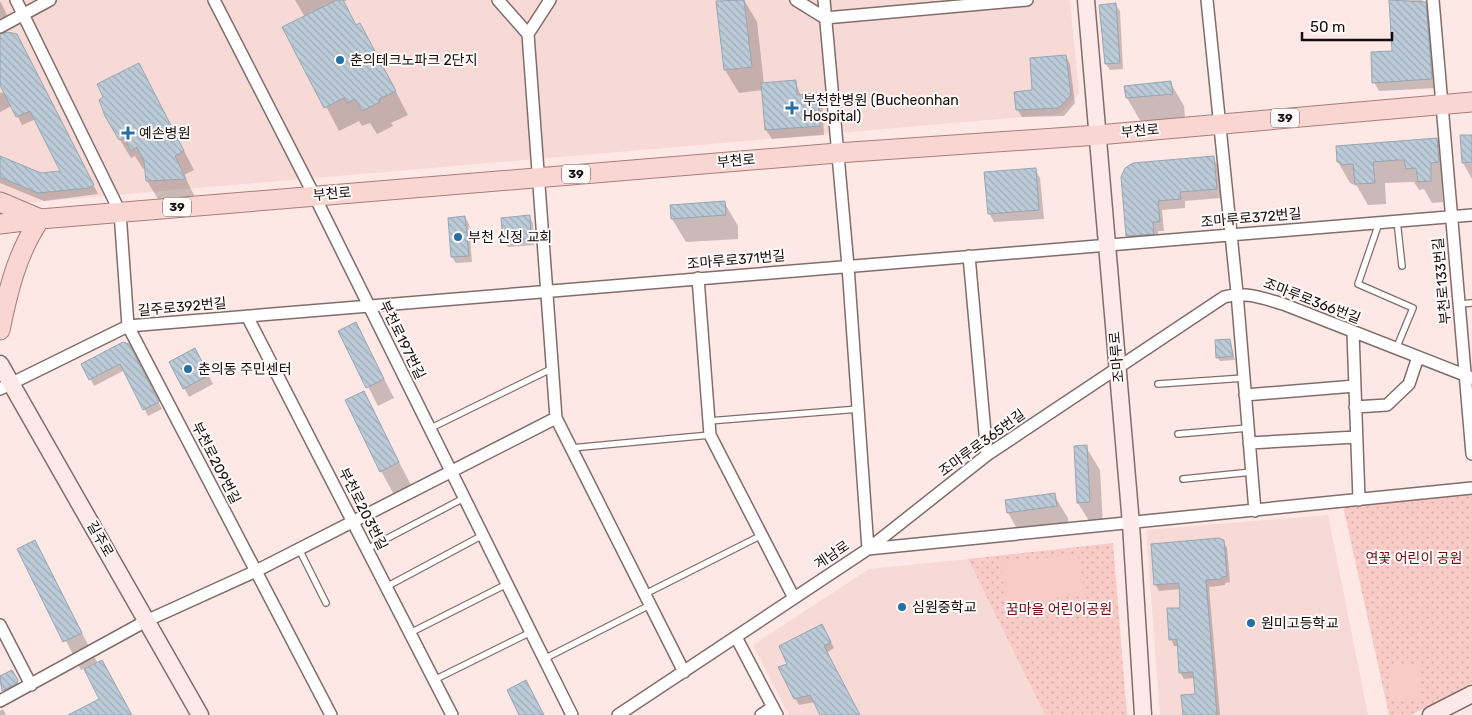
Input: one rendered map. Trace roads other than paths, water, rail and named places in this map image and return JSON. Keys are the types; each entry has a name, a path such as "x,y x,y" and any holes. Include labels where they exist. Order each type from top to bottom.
{"main road":[{"name":"부천로","path":"0,224 314,195 837,153 1098,135 1472,102"},
{"path":"0,202 40,219 28,237 13,273 0,330"}],"street":[{"path":"16,0 120,212"},
{"path":"0,27 50,0"},
{"name":"부천로197번길","path":"214,0 314,195 572,715"},
{"path":"498,0 528,34 556,418 684,672"},
{"path":"528,34 550,0"},
{"path":"796,0 825,18 1027,0"},
{"path":"824,0 848,266 868,550"},
{"name":"조마루로","path":"1086,0 1131,524 1143,715"},
{"path":"1207,0 1237,293 1255,511"},
{"name":"부천로133번길","path":"1433,0 1459,304 1468,377 1472,454"},
{"name":"부천로209번길","path":"120,212 128,326 331,715"},
{"name":"조마루로372번길","path":"1107,244 1472,215"},
{"name":"조마루로371번길","path":"368,306 1107,244"},
{"path":"969,256 987,455"},
{"path":"698,278 710,434 794,598"},
{"path":"1117,367 1224,297 1237,293"},
{"name":"조마루로366번길","path":"1237,293 1253,295 1283,304 1468,377"},
{"name":"길주로392번길","path":"6,386 128,326 368,306"},
{"name":"부천로203번길","path":"247,316 452,715"},
{"path":"1353,332 1359,500"},
{"path":"1356,408 1387,405 1409,384 1418,357"},
{"name":"길주로","path":"0,364 6,386 200,715"},
{"name":"조마루로365번길","path":"868,550 987,455 1117,367"},
{"path":"1245,395 1355,386"},
{"path":"0,701 146,621 256,571 556,418"},
{"path":"1249,443 1356,437"},
{"name":"계남로","path":"618,715 868,550 1472,488"},
{"path":"0,625 31,685"},
{"path":"736,637 775,711 761,715"},
{"path":"1431,715 1472,694"}],"lane":[{"path":"1397,221 1402,266"},
{"path":"1380,223 1358,284 1413,308 1396,349"},
{"path":"1459,304 1472,302"},
{"path":"430,429 553,368"},
{"path":"1158,384 1244,378"},
{"path":"709,421 859,409"},
{"path":"1178,434 1248,428"},
{"path":"571,448 710,434"},
{"path":"1183,479 1252,472"},
{"path":"367,549 464,498"},
{"path":"386,587 483,535"},
{"path":"544,659 762,535"},
{"path":"299,549 326,602"},
{"path":"410,633 507,584"},
{"path":"434,680 531,632"}],"place":[{"name":"춘의테크노파크 2단지","path":"340,60"},
{"name":"부천한병원 (Bucheonhan Hospital)","path":"792,108"},
{"name":"예손병원","path":"128,133"},
{"name":"부천 신정 교회","path":"458,237"},
{"name":"춘의동 주민센터","path":"188,369"},
{"name":"심원중학교","path":"902,607"},
{"name":"원미고등학교","path":"1251,623"}],"park label":[{"name":"연꽃 어린이 공원","path":"1414,558"},
{"name":"꿈마을 어린이공원","path":"1059,609"}]}
